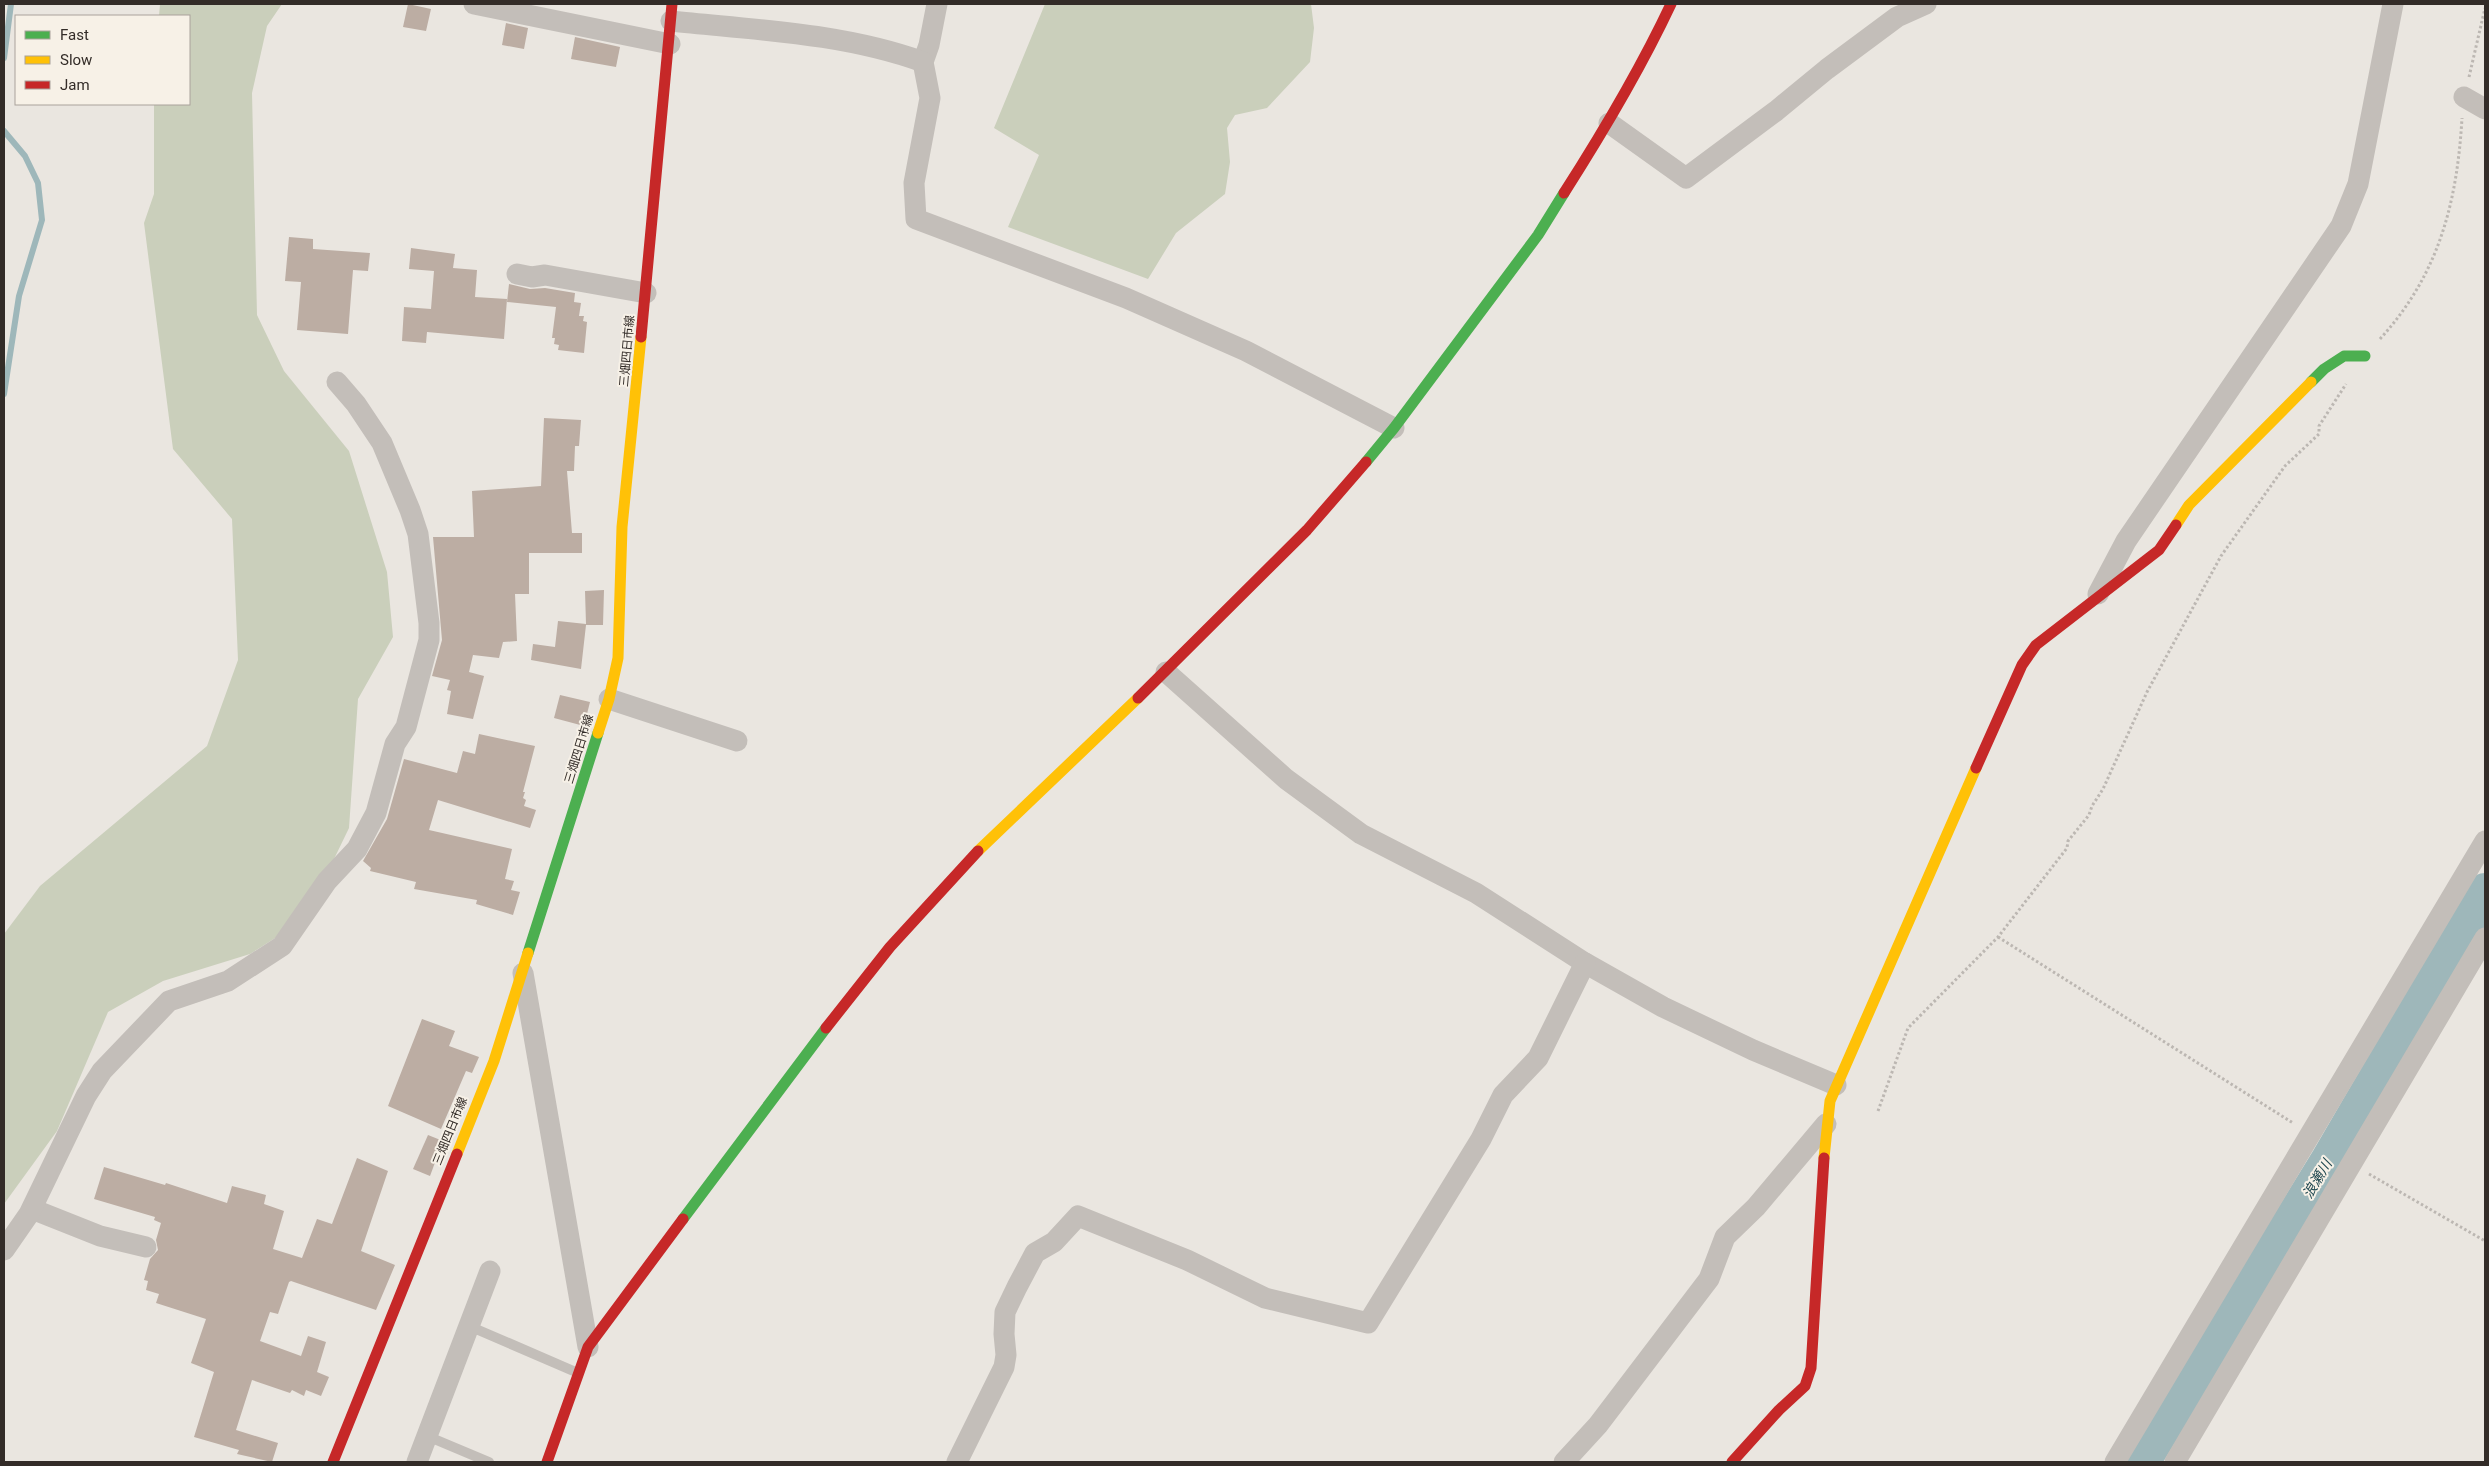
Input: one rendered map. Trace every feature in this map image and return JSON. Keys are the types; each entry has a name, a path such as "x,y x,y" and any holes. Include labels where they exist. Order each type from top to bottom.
{"street":[{"path":"474,4 670,44"},
{"path":"938,4 930,45 923,62 930,98 914,183 916,219 1126,298 1246,351 1394,428"},
{"path":"547,1462 588,1347 730,1156 772,1103 846,1001 890,947 1003,826 1166,672 1307,530 1394,428 1538,236 1609,123 1651,47 1671,4"},
{"path":"1609,123 1686,178 1897,17 1926,4"},
{"path":"2098,594 2126,541 2299,286 2342,226 2358,184 2393,4"},
{"path":"672,12 827,37 896,52 923,62"},
{"name":"三畑四日市線","path":"333,1462 494,1061 609,699 618,658 622,527 672,12"},
{"path":"2464,97 2485,108"},
{"path":"517,274 545,276 646,292"},
{"path":"1732,1462 1779,1410 1805,1386 1811,1368 1810,1344 1826,1124 1830,1101 2022,665 2036,645 2098,594 2159,550 2189,505 2228,464 2251,445 2324,369 2344,356 2365,356"},
{"path":"4,1250 32,1209 86,1096 102,1071 169,1001 228,981 282,946 328,882 357,849 376,813 395,744 406,727 429,640 429,623 418,534 410,510 382,443 356,404 337,382"},
{"path":"1166,672 1286,779 1324,809 1383,847 1439,873 1500,907 1585,962 1663,1007 1753,1050 1836,1085"},
{"path":"609,699 737,741"},
{"path":"2115,1462 2485,841"},
{"path":"2175,1462 2485,938"},
{"path":"957,1462 1004,1367 1006,1355 1004,1334 1005,1312 1017,1287 1035,1253 1054,1242 1078,1216 1187,1260 1265,1298 1368,1323 1481,1139 1503,1095 1538,1058 1585,962"},
{"path":"523,972 588,1347"},
{"path":"1564,1462 1598,1425 1709,1279 1725,1237 1756,1207 1826,1124"},
{"path":"32,1209 100,1236 146,1247"},
{"path":"417,1462 490,1271"}],"lane":[{"path":"469,1326 578,1373"},
{"path":"427,1436 489,1462"}],"path":[{"path":"1878,1111 1908,1028 1998,937 2067,848 2068,841 2089,815 2092,806 2103,789 2146,692 2221,556 2284,466 2319,434 2319,426 2365,356 2387,331 2413,293 2442,241 2456,188 2464,97 2485,8"},
{"path":"1998,937 2310,1134"},
{"path":"2350,1164 2485,1241"}],"green space":[{"path":"160,4 282,4 267,26 252,93 257,315 284,371 349,451 387,572 393,637 358,699 349,828 305,919 250,954 163,981 108,1012 57,1131 4,1204 4,934 40,886 207,746 238,660 232,519 173,449 144,223 154,194 154,105 190,105 190,15 159,15"},
{"path":"1045,4 1311,4 1314,28 1310,62 1267,108 1235,115 1227,128 1230,162 1225,194 1176,233 1148,279 1008,227 1039,155 994,128"}],"building":[{"path":"408,4 431,9 426,31 403,27"},
{"path":"506,23 528,28 524,49 502,45"},
{"path":"575,37 620,47 616,67 571,59"},
{"path":"289,237 313,239 313,249 370,253 368,271 353,270 348,334 297,330 301,282 285,281"},
{"path":"411,248 455,254 453,268 477,270 475,297 507,299 504,339 427,332 426,343 402,341 404,307 431,309 434,271 409,269"},
{"path":"509,284 530,289 545,288 575,293 574,302 581,303 579,316 584,316 583,321 587,322 584,353 558,350 559,345 554,344 555,338 552,338 556,307 507,302"},
{"path":"544,418 581,420 579,446 575,446 574,471 567,471 572,533 582,533 582,553 529,553 529,594 515,594 517,641 503,642 499,658 473,655 469,672 484,676 473,719 447,714 451,691 447,690 450,680 432,676 442,640 433,537 474,537 472,491 541,486"},
{"path":"604,590 603,625 586,625 581,669 531,660 533,644 555,647 558,621 586,624 585,591"},
{"path":"560,695 590,702 584,726 554,718"},
{"path":"479,734 535,746 523,792 525,792 523,798 526,800 524,806 536,810 530,828 438,800 429,830 512,849 505,879 514,881 511,890 520,892 513,915 476,904 477,900 414,889 416,882 370,871 371,868 363,861 387,819 404,759 457,773 463,751 475,754"},
{"path":"422,1019 455,1031 449,1046 479,1057 472,1073 466,1071 441,1129 388,1106"},
{"path":"428,1135 443,1141 430,1176 413,1169"},
{"path":"357,1158 388,1171 361,1251 395,1265 376,1310 291,1281 289,1282 278,1314 270,1312 260,1341 301,1356 308,1336 326,1342 317,1372 329,1377 321,1396 306,1390 304,1396 292,1390 290,1393 252,1380 236,1430 278,1443 272,1462 237,1454 239,1450 194,1437 214,1372 191,1363 206,1319 156,1303 159,1294 146,1290 148,1281 144,1280 150,1259 158,1250 156,1240 161,1223 154,1220 155,1217 94,1199 104,1167 165,1185 166,1183 227,1203 232,1186 266,1195 264,1204 284,1211 273,1249 302,1258 317,1219 332,1224"}],"waterway":[{"path":"4,58 11,4"},
{"path":"4,131 25,156 38,183 42,220 19,296 4,394"},
{"name":"浪瀬川","path":"2142,1462 2328,1161 2485,891"}],"traffic: fast":[{"path":"1366,462 1394,428 1538,235 1564,193"},
{"path":"2311,382 2324,369 2344,356 2365,356"},
{"path":"528,953 598,733"},
{"path":"683,1219 826,1028"}],"traffic: slow":[{"path":"598,733 609,699 618,658 622,527 641,337"},
{"path":"2176,525 2189,505 2311,382"},
{"path":"978,851 1138,698"},
{"path":"1824,1158 1830,1101 1976,768"},
{"path":"457,1154 494,1061 528,953"}],"traffic: jam":[{"path":"641,337 672,4"},
{"path":"1564,193 1647,53 1671,4"},
{"path":"1138,698 1307,530 1366,462"},
{"path":"1976,768 2022,665 2036,645 2159,550 2176,525"},
{"path":"826,1028 890,947 978,851"},
{"path":"333,1462 457,1154"},
{"path":"1732,1462 1779,1410 1805,1386 1811,1368 1824,1158"},
{"path":"547,1462 588,1347 683,1219"}]}
